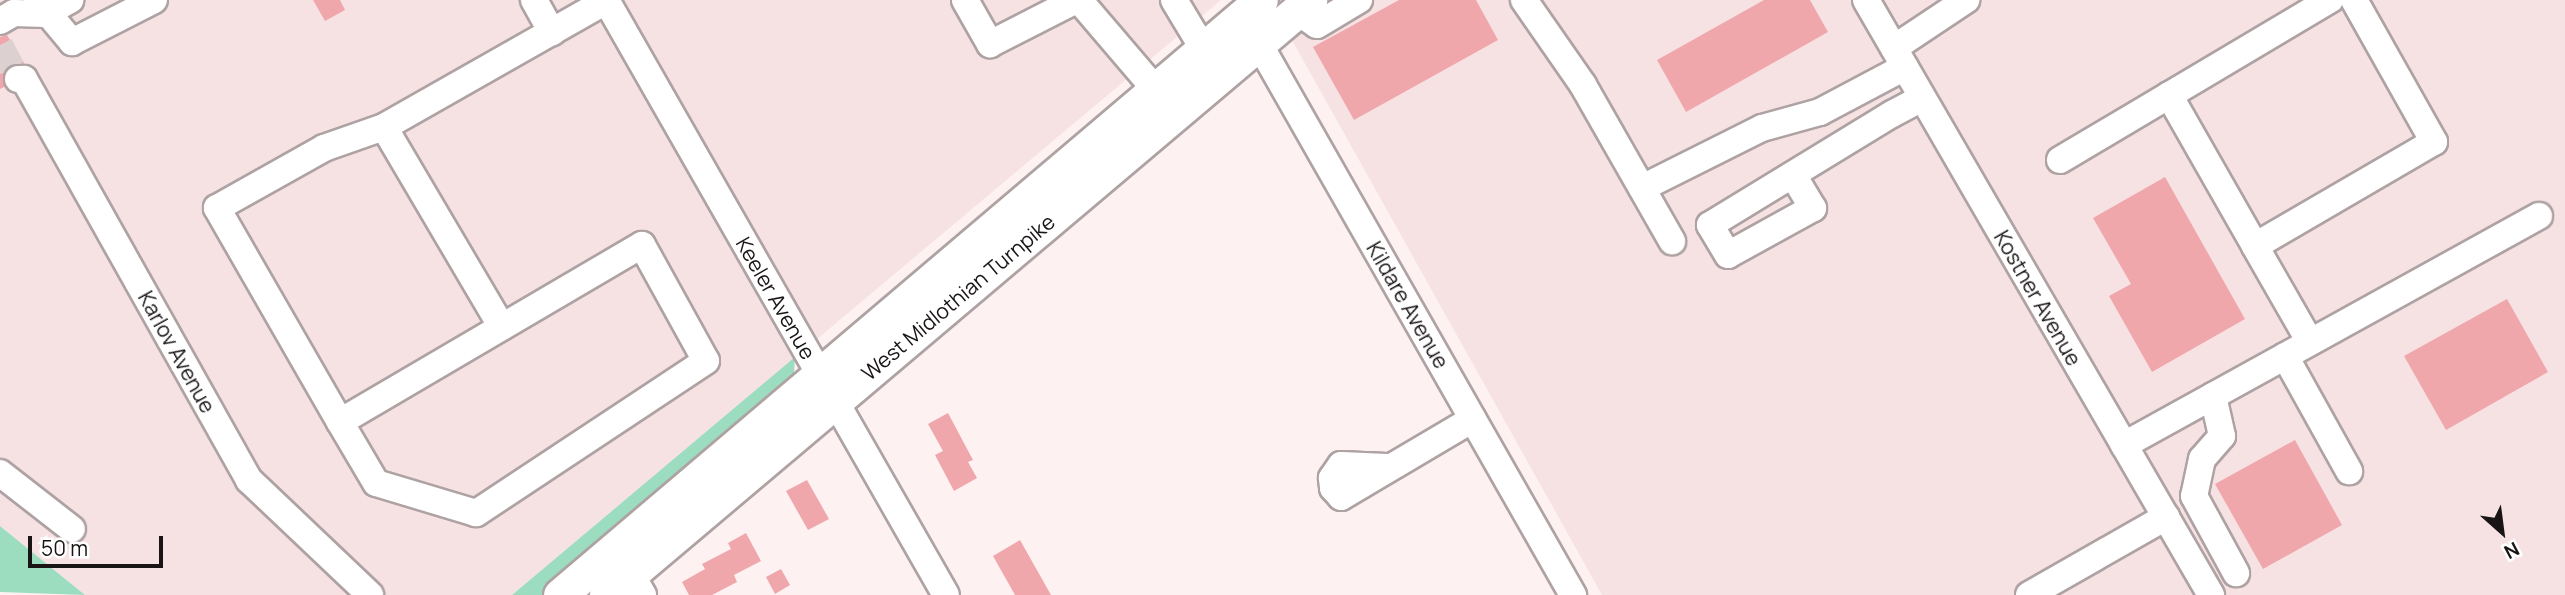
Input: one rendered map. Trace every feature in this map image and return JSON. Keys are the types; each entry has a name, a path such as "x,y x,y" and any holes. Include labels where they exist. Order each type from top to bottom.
{"main road":[{"name":"West Midlothian Turnpike","path":"560,595 614,545 827,387 1212,62 1254,20 1303,5"},
{"name":"West Midlothian Turnpike","path":"627,588 827,387 1155,89 1212,62"}],"street":[{"path":"0,21 14,13 70,0"},
{"path":"41,7 72,42 154,0"},
{"path":"534,0 552,32"},
{"path":"340,422 642,245 706,361 475,513 376,483 340,422 217,208 324,148 384,127 607,0"},
{"name":"Keeler Avenue","path":"607,0 946,595"},
{"path":"965,0 990,44 1077,0 1155,89"},
{"path":"1174,0 1212,62"},
{"path":"1303,5 1317,25 1359,0"},
{"path":"1524,0 1583,85 1672,241"},
{"name":"Kostner Avenue","path":"1866,0 2211,595"},
{"path":"1642,188 1762,128 1820,112 1899,58 1966,0"},
{"path":"2060,160 2330,0"},
{"path":"2255,246 2434,142 2354,0"},
{"name":"Kildare Avenue","path":"1254,20 1573,595"},
{"name":"Karlov Avenue","path":"21,79 250,480 370,595"},
{"path":"2169,95 2310,342"},
{"path":"1793,175 1922,98"},
{"path":"384,127 502,327"},
{"path":"2124,445 2539,216"},
{"path":"2285,356 2349,471"},
{"path":"2213,396 2222,436 2202,459 2194,496 2236,573"},
{"path":"1387,467 1473,419"},
{"path":"0,473 72,529"},
{"path":"2029,595 2166,517"},
{"path":"614,545 627,588"}],"shaded area":[{"path":"0,0 1221,0 512,595 85,595 0,526"},
{"path":"1327,0 2565,0 2565,595 1602,595 1288,33"}],"green space":[{"path":"795,357 794,374 780,388 543,595 512,595"},
{"path":"0,526 85,595 0,592"}],"building":[{"path":"313,0 340,0 345,10 325,21"},
{"path":"1399,0 1476,0 1498,40 1354,120 1313,47"},
{"path":"1764,0 1810,0 1828,32 1686,112 1657,60"},
{"path":"7,35 24,63 5,71 4,87 0,89 0,37"},
{"path":"2165,177 2245,319 2152,372 2109,296 2131,284 2093,218"},
{"path":"2507,299 2548,372 2446,430 2404,356"},
{"path":"948,413 973,460 968,462 977,478 954,491 935,455 943,451 928,424"},
{"path":"2295,440 2342,525 2263,569 2215,484"},
{"path":"807,480 829,519 808,530 786,491"},
{"path":"746,533 761,561 734,575 737,582 712,595 689,595 682,582 705,569 702,564 731,549 728,543"},
{"path":"1020,540 1051,595 1015,595 993,556"},
{"path":"781,569 790,585 775,594 766,577"}],"tunnel":[{"path":"0,45 18,79"}]}
